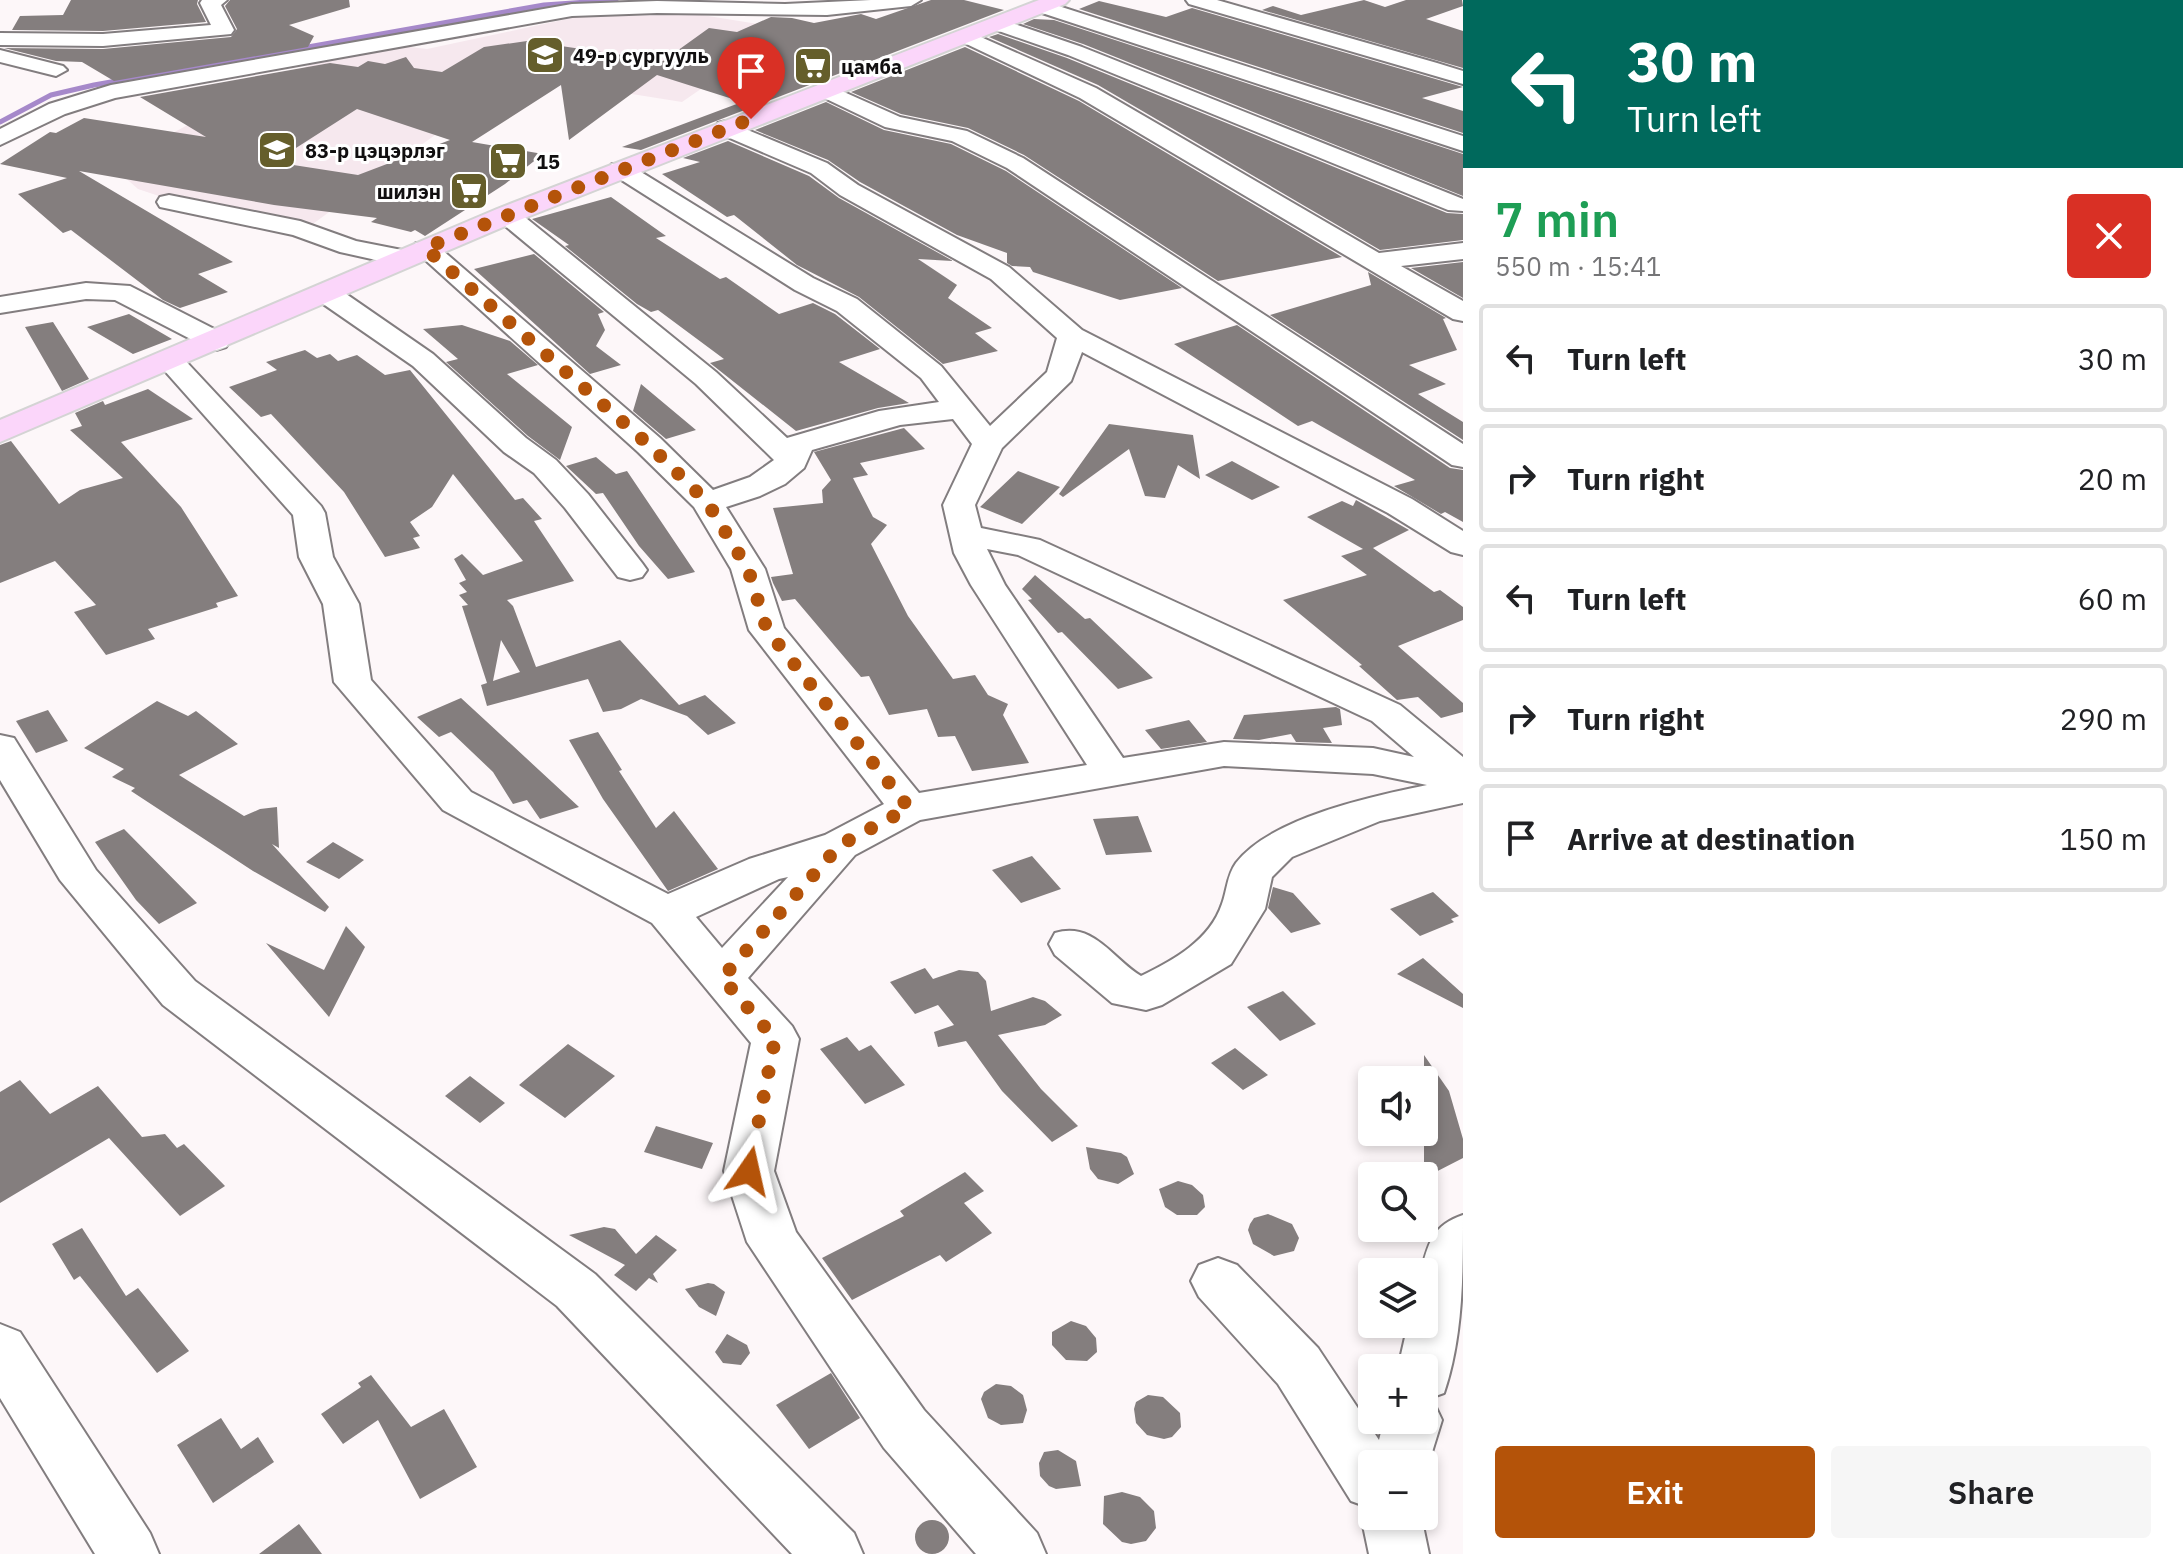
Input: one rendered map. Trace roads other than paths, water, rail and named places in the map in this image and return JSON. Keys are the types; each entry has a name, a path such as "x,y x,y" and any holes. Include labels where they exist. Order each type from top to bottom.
{"main road":[{"path":"0,432 507,215 1054,2"}],"street":[{"path":"0,39 103,40 224,30 210,3 217,0"},
{"path":"0,138 57,109 111,92 572,10 636,6 855,7 911,0"},
{"path":"1196,0 1302,32 1341,39 1463,78"},
{"path":"1054,2 1463,144"},
{"path":"1341,39 1361,24"},
{"path":"1000,25 1075,51 1457,205"},
{"path":"965,36 1088,93 1463,313"},
{"path":"0,56 56,70"},
{"path":"826,90 893,122 959,136 1015,163 1463,458"},
{"path":"726,128 819,168 849,190 1000,273 1072,336 1400,506 1463,545"},
{"path":"620,169 804,284 847,305 931,372 988,444"},
{"path":"169,202 300,229 349,247 414,253 649,445 707,502 748,569 767,630 909,808"},
{"path":"507,215 706,378 793,461"},
{"path":"1373,261 1463,251"},
{"path":"0,305 86,291 120,292 216,341"},
{"path":"326,293 423,360 515,445 529,450 630,570"},
{"path":"1072,336 1061,375 988,444 959,505 971,553 988,585 1113,773"},
{"path":"170,361 309,513 316,557 341,604 353,682 457,801 667,912 775,1039 749,1171 773,1242 904,1429 1016,1554"},
{"path":"707,502 763,485 793,461 799,444 941,410 962,410"},
{"path":"966,535 1028,547 1386,713 1463,780"},
{"path":"0,747 81,880 179,993 576,1290 833,1554"},
{"path":"667,912 764,869 840,845 909,808 1224,754 1373,761 1463,780"},
{"path":"1071,944 1128,991 1146,993 1215,953 1243,909 1252,872 1277,847 1370,810 1449,794 1463,780"},
{"path":"722,978 840,845"},
{"path":"1429,1354 1452,1252 1463,1237"},
{"path":"1218,1281 1298,1366 1358,1459"},
{"path":"0,1349 129,1554"},
{"path":"1394,1530 1399,1554"}],"waterway":[{"path":"0,122 51,95 94,85 544,5 616,0"}],"place":[{"name":"49-р сургууль","path":"545,55"},
{"name":"цамба","path":"813,66"},
{"name":"83-р цэцэрлэг","path":"277,150"},
{"name":"15","path":"508,161"},
{"name":"шилэн","path":"469,191"}]}
